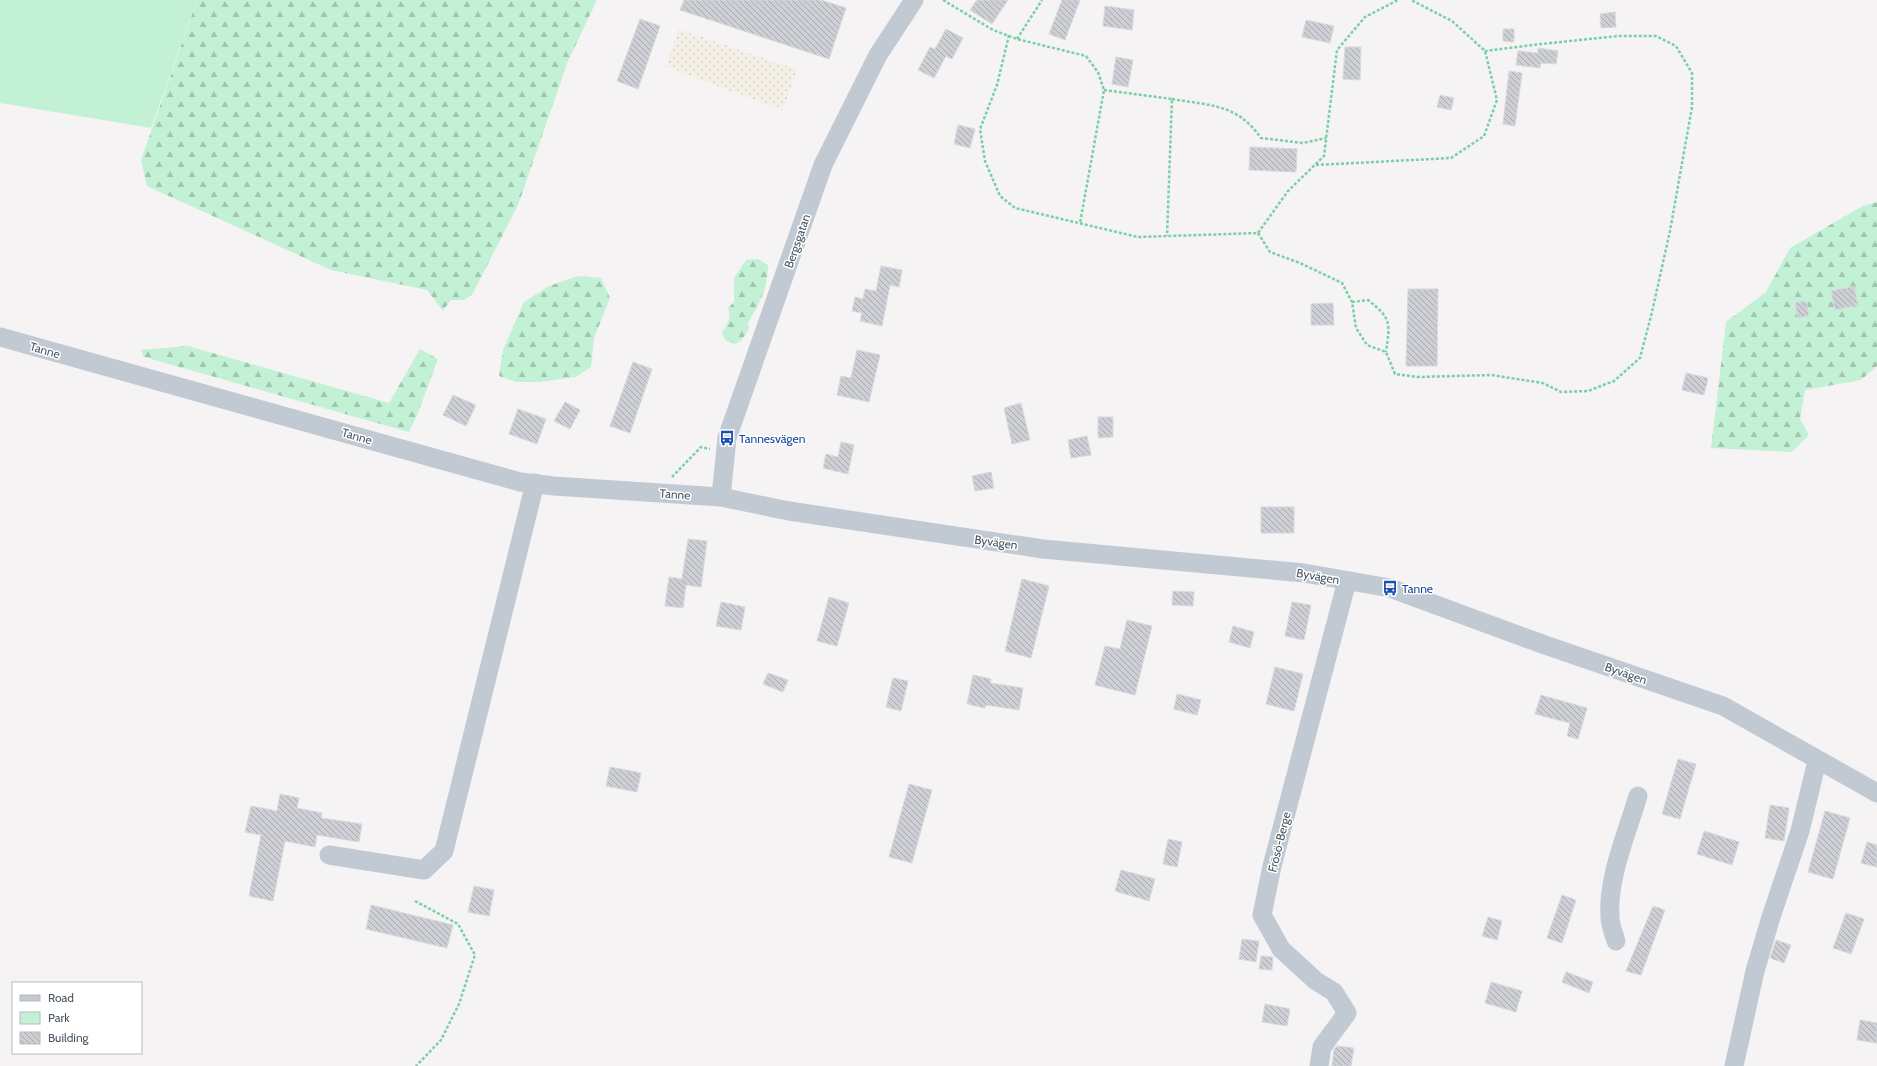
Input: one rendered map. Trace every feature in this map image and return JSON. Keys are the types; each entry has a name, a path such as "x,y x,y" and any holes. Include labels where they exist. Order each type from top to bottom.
{"street":[{"name":"Bergsgatan","path":"721,497 727,438 824,165 878,55 914,0"},
{"name":"Tanne","path":"0,337 520,482 721,497"},
{"path":"329,855 424,870 444,851 535,483"},
{"name":"Byvägen","path":"721,497 789,511 1043,549 1304,573 1390,588 1723,706 1877,793"},
{"name":"Frösö-Berge","path":"1319,1066 1322,1047 1347,1013 1334,992 1316,981 1281,949 1262,915 1272,866 1347,581"},
{"path":"1734,1066 1755,971 1771,917 1800,831 1817,760"},
{"path":"1616,941 1610,919 1610,902 1615,874 1638,796"}],"path":[{"path":"943,0 993,30 1017,39 1086,56 1098,72 1104,90 1080,223"},
{"path":"1017,39 1042,0"},
{"path":"1258,233 1288,191 1324,156 1338,50 1365,18 1398,0"},
{"path":"1314,165 1451,158 1484,136 1497,100 1486,51 1452,21 1410,0"},
{"path":"1009,36 997,85 980,129 985,161 1000,196 1015,208 1138,237 1258,233"},
{"path":"1352,302 1368,300 1383,312 1390,328 1386,352 1395,374 1418,377 1491,375 1543,383 1561,392 1588,391 1614,381 1640,358 1670,231 1692,107 1692,74 1676,46 1656,36 1580,40 1486,51"},
{"path":"1104,90 1172,99 1227,109 1250,123 1261,138 1303,143 1326,138"},
{"path":"1167,236 1172,99"},
{"path":"1258,233 1270,252 1300,263 1342,283 1352,302 1356,328 1363,340 1367,345 1386,352"},
{"path":"669,479 701,447 726,452"},
{"path":"415,901 458,924 474,955 459,1004 441,1040 416,1066"}],"green space":[{"path":"0,0 197,0 151,128 0,103"},
{"path":"197,0 597,0 568,61 518,205 472,295 464,300 451,300 443,311 427,290 331,270 147,186 141,160"},
{"path":"1877,202 1877,366 1861,380 1805,390 1800,419 1809,435 1792,452 1711,448 1726,322 1766,292 1790,248 1863,206"},
{"path":"758,259 768,265 766,282 759,302 748,323 749,329 741,341 735,344 725,340 722,333 729,318 728,308 734,302 734,278 746,260"},
{"path":"578,276 601,278 610,298 594,338 591,367 576,377 539,382 516,382 499,376 503,350 524,302 549,286"},
{"path":"188,346 389,403 420,349 438,359 418,413 409,432 144,357 141,350"}],"sand":[{"path":"679,29 797,70 783,110 666,67"}],"building":[{"path":"684,0 821,0 846,8 829,59 680,10"},
{"path":"977,0 1008,0 992,24 970,10"},
{"path":"1062,0 1080,0 1065,40 1049,34"},
{"path":"1105,6 1134,10 1132,30 1103,26"},
{"path":"1615,12 1616,27 1601,28 1600,14"},
{"path":"640,19 660,26 638,89 617,81"},
{"path":"1306,20 1334,26 1330,43 1302,37"},
{"path":"946,29 963,38 952,59 946,56 934,78 918,70 930,47 935,49"},
{"path":"1503,29 1514,29 1514,42 1503,41"},
{"path":"1345,47 1361,47 1360,80 1343,79"},
{"path":"1538,48 1558,51 1556,64 1541,63 1540,68 1516,65 1518,51 1538,53"},
{"path":"1116,57 1133,60 1128,87 1112,84"},
{"path":"1509,71 1522,73 1515,126 1503,124"},
{"path":"1440,95 1454,98 1451,110 1437,107"},
{"path":"958,125 975,129 970,148 954,144"},
{"path":"1250,147 1297,149 1296,172 1249,170"},
{"path":"881,266 902,270 899,287 890,285 882,326 860,321 862,313 852,311 855,297 863,299 865,289 876,291"},
{"path":"1854,286 1858,305 1835,310 1831,291"},
{"path":"1408,289 1438,289 1437,366 1406,366"},
{"path":"1806,301 1809,316 1798,318 1795,303"},
{"path":"1333,303 1334,325 1311,325 1311,304"},
{"path":"857,350 880,355 869,402 837,395 841,376 851,378"},
{"path":"633,362 652,369 630,433 610,426"},
{"path":"1686,373 1708,378 1704,395 1682,390"},
{"path":"453,395 476,405 466,426 443,415"},
{"path":"565,402 580,410 570,429 554,421"},
{"path":"1021,403 1030,440 1012,444 1004,408"},
{"path":"518,409 546,419 537,444 509,434"},
{"path":"1098,417 1113,417 1113,437 1098,438"},
{"path":"1087,436 1091,455 1071,458 1068,440"},
{"path":"841,442 854,445 848,474 823,468 826,454 838,457"},
{"path":"991,472 994,488 975,491 972,476"},
{"path":"1261,507 1294,507 1294,533 1261,533"},
{"path":"688,539 707,541 701,587 686,585 683,608 665,606 669,577 682,579"},
{"path":"1022,579 1049,586 1031,658 1005,651"},
{"path":"1173,591 1194,592 1193,606 1172,605"},
{"path":"829,597 849,603 837,646 817,641"},
{"path":"721,602 745,607 741,630 716,626"},
{"path":"1292,602 1311,605 1304,640 1285,636"},
{"path":"1127,620 1152,626 1135,695 1095,685 1105,646 1120,649"},
{"path":"1233,626 1254,632 1250,648 1229,642"},
{"path":"1275,667 1303,674 1294,711 1266,704"},
{"path":"768,673 788,680 783,692 763,684"},
{"path":"973,675 991,679 990,683 1023,688 1019,710 986,705 985,708 967,704"},
{"path":"893,678 908,681 901,711 886,707"},
{"path":"1177,694 1201,700 1197,715 1174,709"},
{"path":"1541,695 1587,708 1578,739 1567,736 1570,723 1535,714"},
{"path":"1678,759 1696,764 1680,819 1662,814"},
{"path":"610,767 641,773 637,792 606,786"},
{"path":"909,784 932,790 912,863 889,857"},
{"path":"280,794 299,798 297,808 322,813 321,818 362,824 359,842 317,835 315,847 285,841 273,901 249,896 261,835 245,832 251,806 277,811"},
{"path":"1770,805 1789,808 1784,841 1765,838"},
{"path":"1825,811 1850,818 1833,879 1808,872"},
{"path":"1704,831 1739,842 1732,865 1697,854"},
{"path":"1168,839 1182,842 1177,867 1163,864"},
{"path":"1867,842 1877,845 1877,867 1861,863"},
{"path":"1121,870 1155,879 1149,901 1115,891"},
{"path":"474,886 494,890 489,916 468,912"},
{"path":"1562,895 1576,900 1562,943 1547,938"},
{"path":"371,905 453,925 447,948 366,929"},
{"path":"1653,906 1665,910 1641,975 1626,971"},
{"path":"1846,913 1864,919 1851,954 1833,948"},
{"path":"1488,917 1502,921 1497,940 1482,936"},
{"path":"1242,939 1259,941 1256,962 1239,959"},
{"path":"1776,940 1791,945 1784,963 1770,958"},
{"path":"1261,956 1273,957 1272,970 1259,969"},
{"path":"1566,972 1593,982 1589,993 1562,982"},
{"path":"1491,982 1522,991 1516,1012 1485,1003"},
{"path":"1265,1004 1290,1009 1287,1026 1262,1022"},
{"path":"1860,1020 1877,1023 1877,1043 1857,1040"},
{"path":"1337,1046 1354,1048 1351,1066 1332,1066 1334,1049"}],"place":[{"name":"Tannesvägen","path":"727,438"},
{"name":"Tanne","path":"1390,588"}]}
